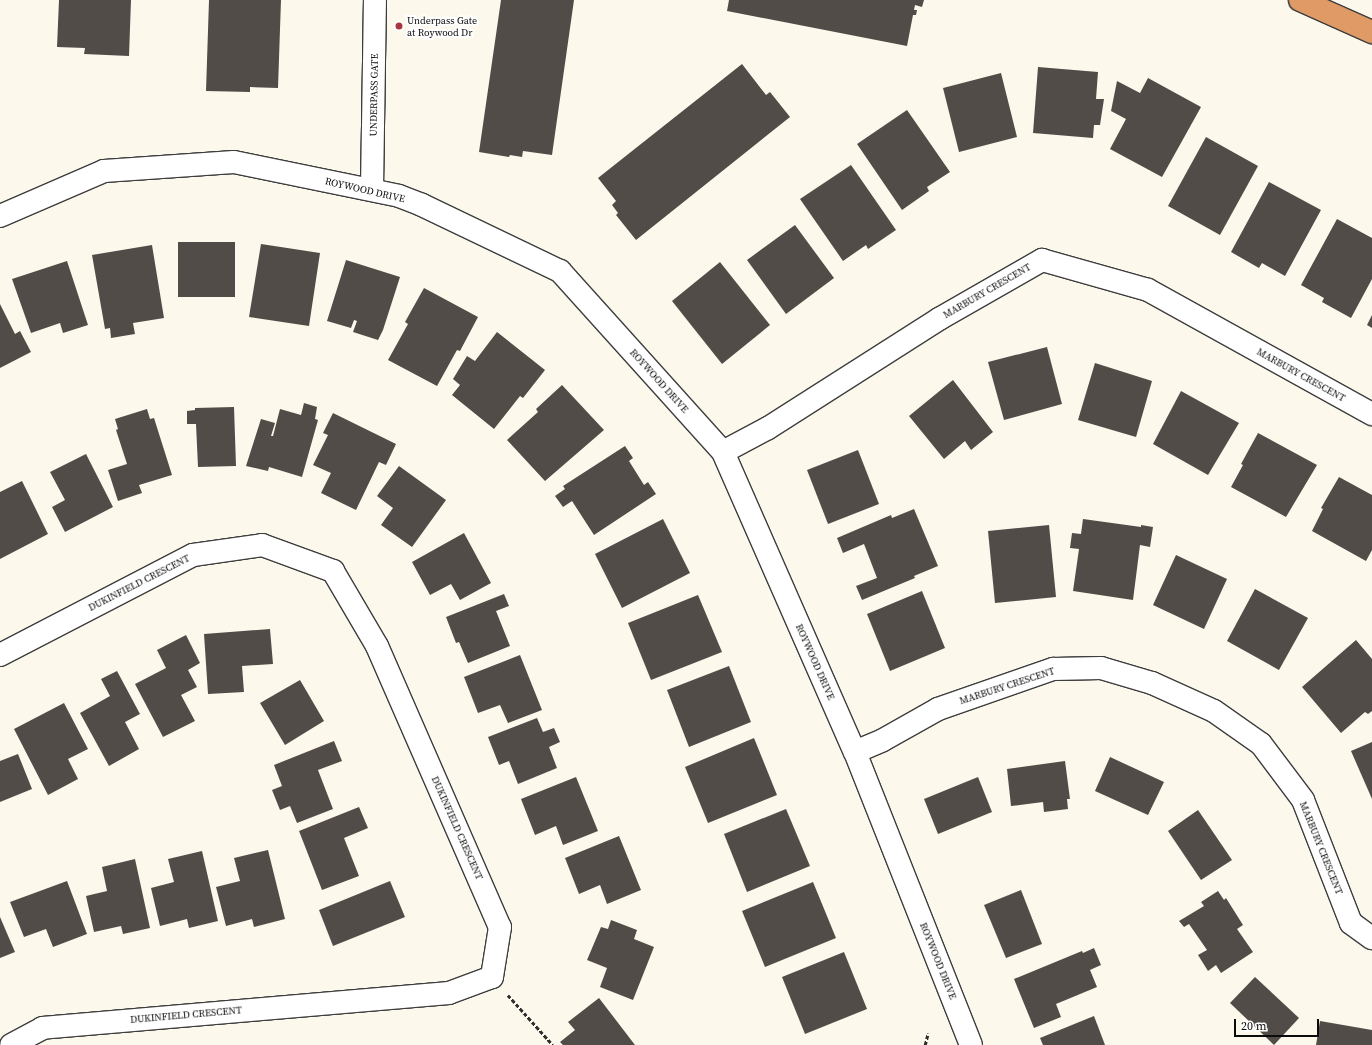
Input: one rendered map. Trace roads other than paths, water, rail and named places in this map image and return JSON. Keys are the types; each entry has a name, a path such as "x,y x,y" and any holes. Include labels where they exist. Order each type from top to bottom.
{"highway":[{"path":"1300,0 1372,22"},
{"path":"1300,0 1372,32"}],"street":[{"name":"UNDERPASS GATE","path":"372,189 375,0"},
{"name":"ROYWOOD DRIVE","path":"0,216 104,171 234,162 372,189 399,196 422,205 560,272 723,452 854,752 971,1045"},
{"name":"MARBURY CRESCENT","path":"723,452 768,428 938,319 1042,260 1148,290 1372,414"},
{"name":"DUKINFIELD CRESCENT","path":"0,655 193,554 262,545 333,571 377,646 500,927 492,977 449,993 43,1028 11,1045"},
{"name":"MARBURY CRESCENT","path":"854,752 883,740 938,709 1053,669 1101,668 1152,683 1214,712 1261,744 1303,800 1351,923 1372,938"}],"place":[{"name":"Underpass Gate at Roywood Dr","path":"399,26"}]}
